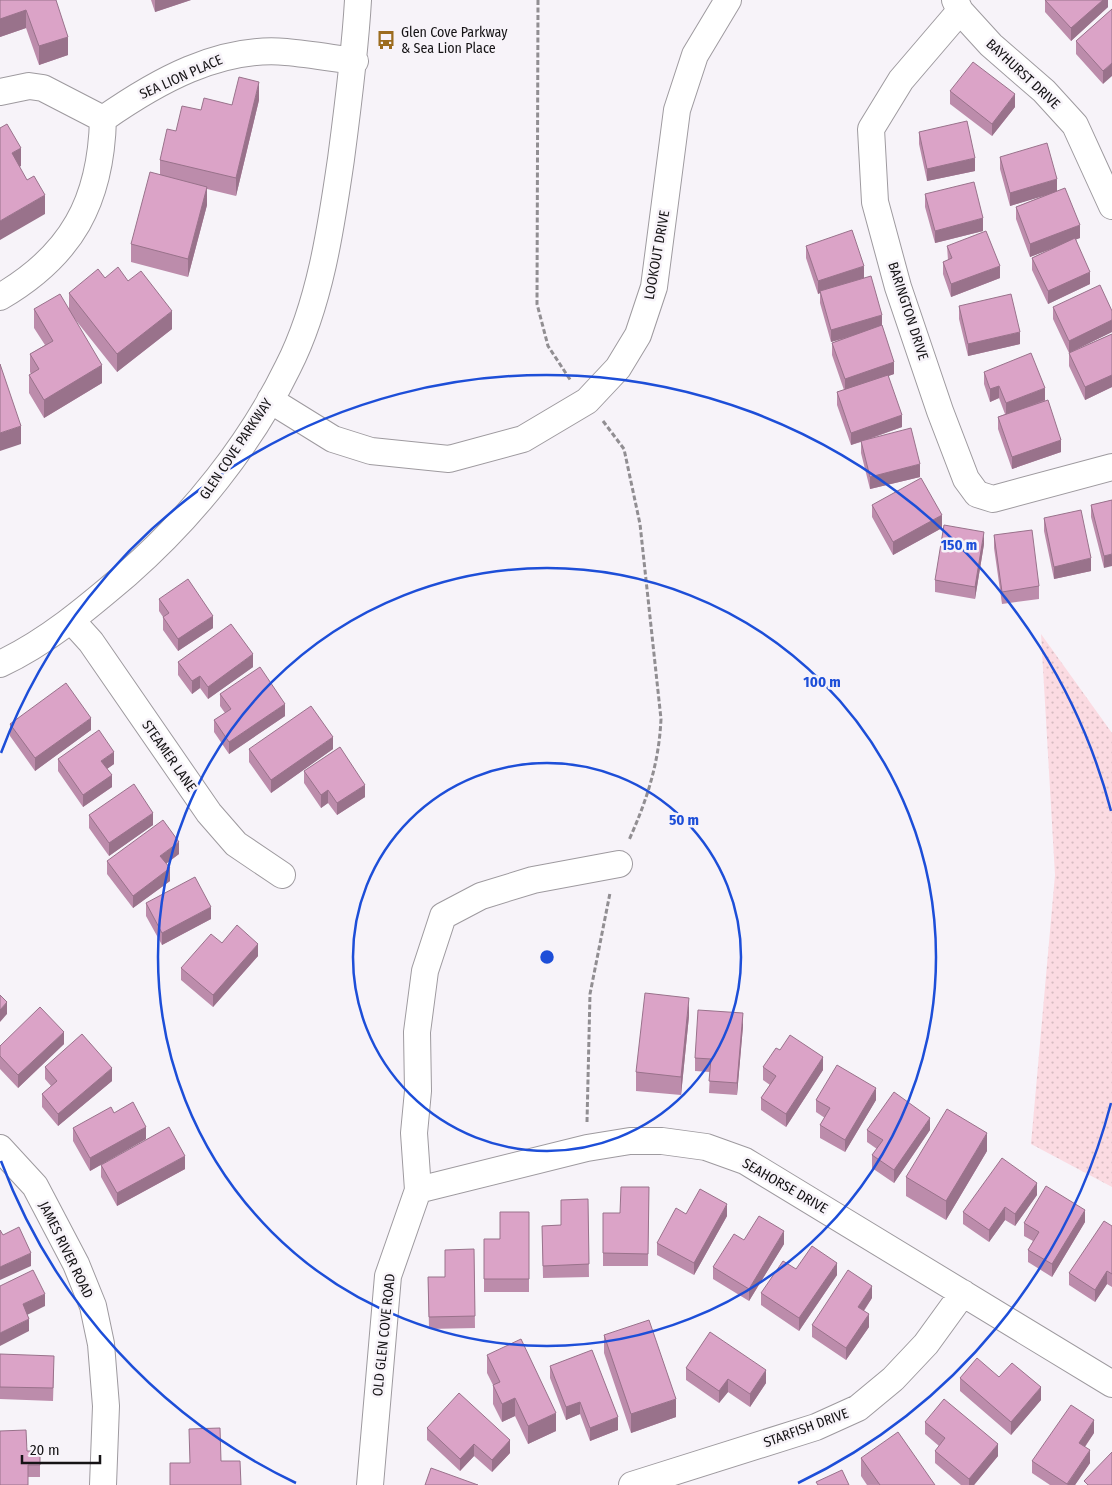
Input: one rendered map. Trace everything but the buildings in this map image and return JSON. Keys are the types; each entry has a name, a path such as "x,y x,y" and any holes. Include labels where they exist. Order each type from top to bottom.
{"street":[{"name":"GLEN COVE PARKWAY","path":"0,664 72,621 148,556 200,502 259,419 289,366 317,290 334,210 355,61 358,0"},
{"name":"LOOKOUT DRIVE","path":"270,400 333,439 371,451 449,459 523,439 587,401 618,368 638,335 654,287 677,110 695,55 728,0"},
{"name":"BAYHURST DRIVE","path":"958,5 991,45 1044,91 1075,125 1112,206"},
{"name":"BARINGTON DRIVE","path":"958,5 901,80 871,129 875,202 901,296 940,411 966,479 977,494 992,499 1112,467"},
{"name":"SEA LION PLACE","path":"103,120 136,96 174,77 231,55 285,52 355,61"},
{"path":"0,92 29,86 43,88 103,120 98,174 93,192 79,220 67,240 40,267 0,296"},
{"name":"STEAMER LANE","path":"72,621 90,642 209,814 236,844 282,875"},
{"path":"418,1190 414,1133 418,1091 417,1032 425,971 443,916 481,896 533,880 619,864"},
{"name":"SEAHORSE DRIVE","path":"418,1190 587,1148 630,1141 662,1141 706,1147 745,1161 1112,1384"},
{"name":"JAMES RIVER ROAD","path":"0,1148 35,1186 76,1264 93,1306 101,1344 106,1406 103,1485"},
{"name":"OLD GLEN COVE ROAD","path":"370,1485 388,1276 418,1190"},
{"name":"STARFISH DRIVE","path":"632,1485 816,1427 858,1408 893,1379 926,1344 963,1293"}],"path":[{"path":"538,0 538,304 548,346 575,386"},
{"path":"587,1148 590,994 610,892 619,864 653,780 660,750 661,719 640,524 624,449 602,420"}],"shaded area":[{"path":"1041,634 1112,733 1112,1187 1031,1144 1055,875"}],"place":[{"name":"Glen Cove Parkway & Sea Lion Place","path":"386,40"}]}
